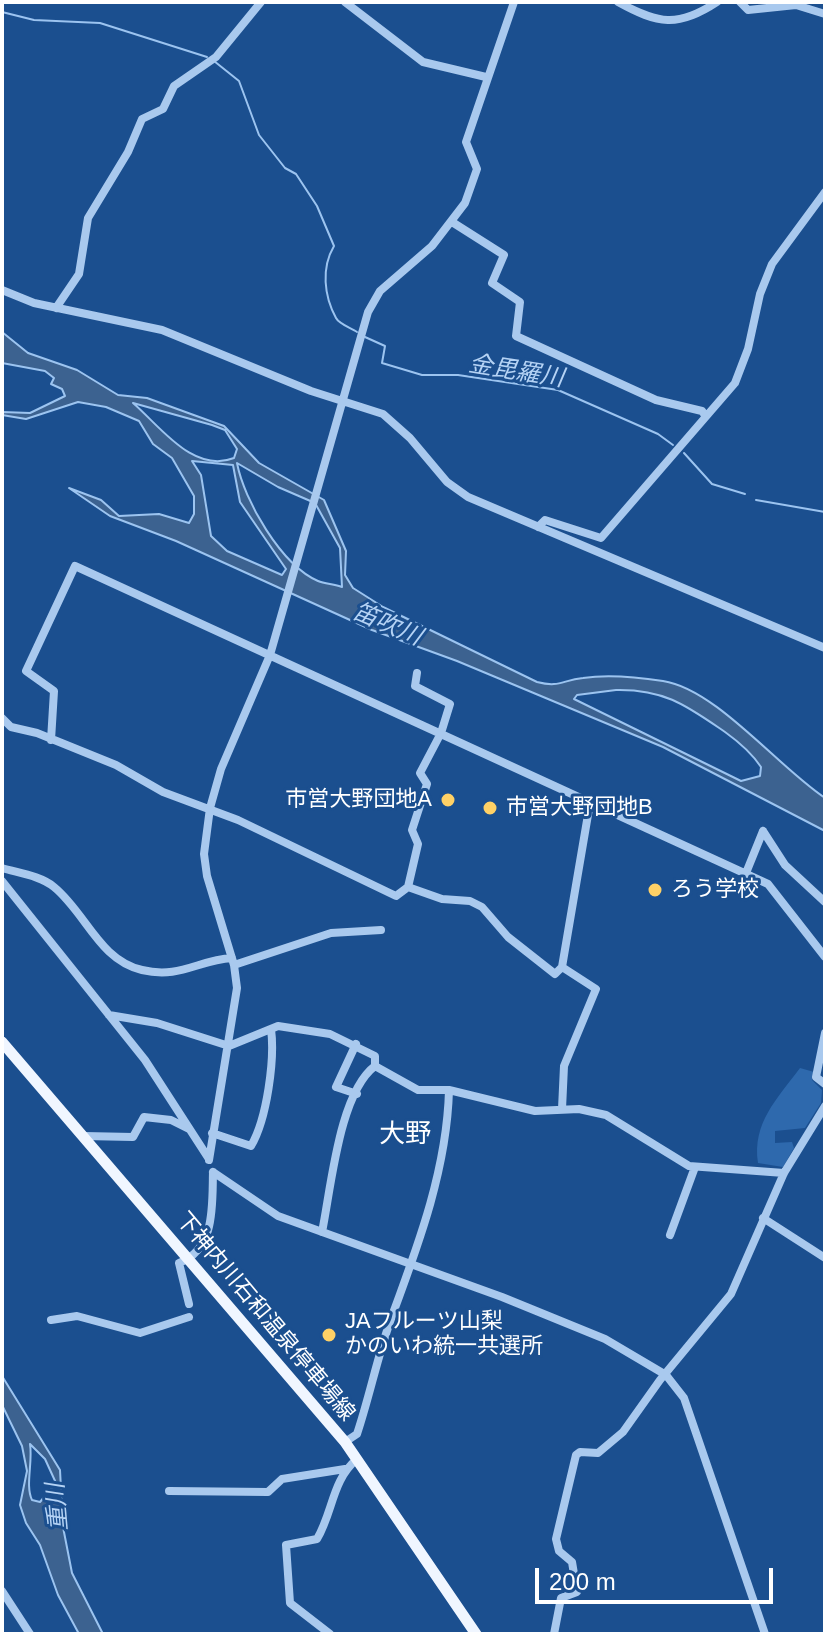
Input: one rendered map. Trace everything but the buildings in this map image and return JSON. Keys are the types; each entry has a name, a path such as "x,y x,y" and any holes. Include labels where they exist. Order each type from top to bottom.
{"main road":[{"name":"下神内川石和温泉停車場線","path":"2,1042 345,1442 476,1634"}],"street":[{"path":"56,308 79,274 88,218 128,152 142,119 163,109 174,86 216,57 261,2"},
{"path":"345,2 423,62 486,77"},
{"path":"209,1160 237,988 233,961 207,876 204,854 210,808 221,769 270,655 368,312 380,291 432,246 452,222 476,178 477,169 466,142 514,2"},
{"path":"618,2 655,21 695,17 717,2"},
{"path":"740,2 748,10 796,5 825,14"},
{"path":"538,527 545,520 601,538 735,383 742,368 760,294 772,264 825,192"},
{"path":"452,222 504,255 492,283 520,302 516,336 656,400 702,411 705,415"},
{"path":"2,290 56,308 162,330 342,400 368,407 397,424 447,482 468,497 825,648"},
{"path":"51,740 54,691 26,671 75,566 772,886 825,957"},
{"path":"2,718 11,727 116,765 163,792 210,808 396,896 408,887 418,844 412,830 427,784 420,773 441,733 450,704 415,686 417,673"},
{"path":"408,887 442,899 470,901 482,907 508,937 555,974 562,967 590,803"},
{"path":"746,873 763,831 785,865 825,902"},
{"path":"2,868 52,885 85,919 103,948 141,970 186,971 204,962 233,961 331,933 381,930"},
{"path":"2,881 145,1060 209,1160 213,1172 209,1229 189,1259 179,1263 189,1304"},
{"path":"562,967 596,989 564,1066 562,1109"},
{"path":"109,1015 157,1023 229,1046 278,1026 315,1032 356,1044 375,1056 375,1066 357,1094 337,1139 322,1232"},
{"path":"212,1133 251,1146 254,1141 264,1108 273,1042 271,1029"},
{"path":"825,1033 816,1077 825,1084"},
{"path":"356,1044 336,1087 357,1094"},
{"path":"375,1066 410,1088 449,1090 535,1111 562,1109 606,1115 695,1167 784,1173"},
{"path":"345,1442 357,1434 391,1318 413,1264 448,1132 449,1090"},
{"path":"554,1634 561,1598 577,1592 572,1562 559,1551 556,1539 576,1455 580,1452 598,1453 623,1432 731,1294 784,1173 825,1106"},
{"path":"84,1136 133,1137 144,1117 171,1120 190,1129"},
{"path":"670,1235 695,1167"},
{"path":"213,1172 278,1216 413,1264 605,1339 666,1375 684,1398 765,1634"},
{"path":"763,1218 825,1258"},
{"path":"51,1320 77,1316 140,1333 189,1317"},
{"path":"330,1634 290,1603 286,1545 317,1539 327,1523 329,1504 345,1469 357,1459"},
{"path":"169,1491 268,1492 282,1479 345,1469"},
{"path":"2,1591 30,1634"}],"shaded area":[{"path":"800,1068 814,1072 812,1080 822,1090 821,1103 805,1128 775,1131 775,1143 792,1142 794,1148 783,1167 758,1163 759,1136 768,1112"}],"water":[{"name":"笛吹川","path":"2,332 28,353 77,370 118,395 147,398 224,426 259,463 324,500 346,551 345,575 353,588 383,607 537,682 551,684 593,677 633,677 663,681 704,698 825,798 825,831 663,747 457,661 372,630 176,541 110,516 69,488 101,500 119,516 159,514 189,523 194,514 194,496 172,458 153,444 139,421 106,407 78,402 26,419 2,415 2,412 30,413 65,396 62,389 51,384 54,378 45,371 2,363","holes":["133,403 225,430 237,449 234,458 219,461 205,459 191,454","192,461 233,465 240,502 286,569 282,575 227,551 211,536 201,475","237,463 278,487 315,503 340,548 342,587 318,581 291,561 266,530","633,690 675,701 740,744 761,767 760,776 741,781 574,699 577,695"]},
{"name":"重川","path":"2,1376 60,1470 63,1527 72,1573 103,1634 79,1634 58,1595 40,1545 26,1523 20,1505 27,1471 22,1446 2,1405","holes":["30,1444 45,1459 56,1483 40,1502 32,1500 30,1494"]}],"waterway":[{"name":"金毘羅川","path":"2,12 34,20 100,23 207,57"},
{"name":"金毘羅川","path":"214,61 239,81 259,135 285,168 296,174 317,206 334,246 326,273 329,301 338,320 357,332"},
{"name":"金毘羅川","path":"365,337 385,346 382,363 422,375 458,375 558,390 658,434 673,445"},
{"name":"金毘羅川","path":"684,453 712,484 745,494"},
{"name":"金毘羅川","path":"756,500 825,512"}],"place":[{"name":"市営大野団地A","path":"448,800"},
{"name":"市営大野団地B","path":"490,808"},
{"name":"ろう学校","path":"655,890"},
{"name":"JAフルーツ山梨 かのいわ統一共選所","path":"329,1335"}],"district":[{"name":"大野","path":"405,1135"}]}
